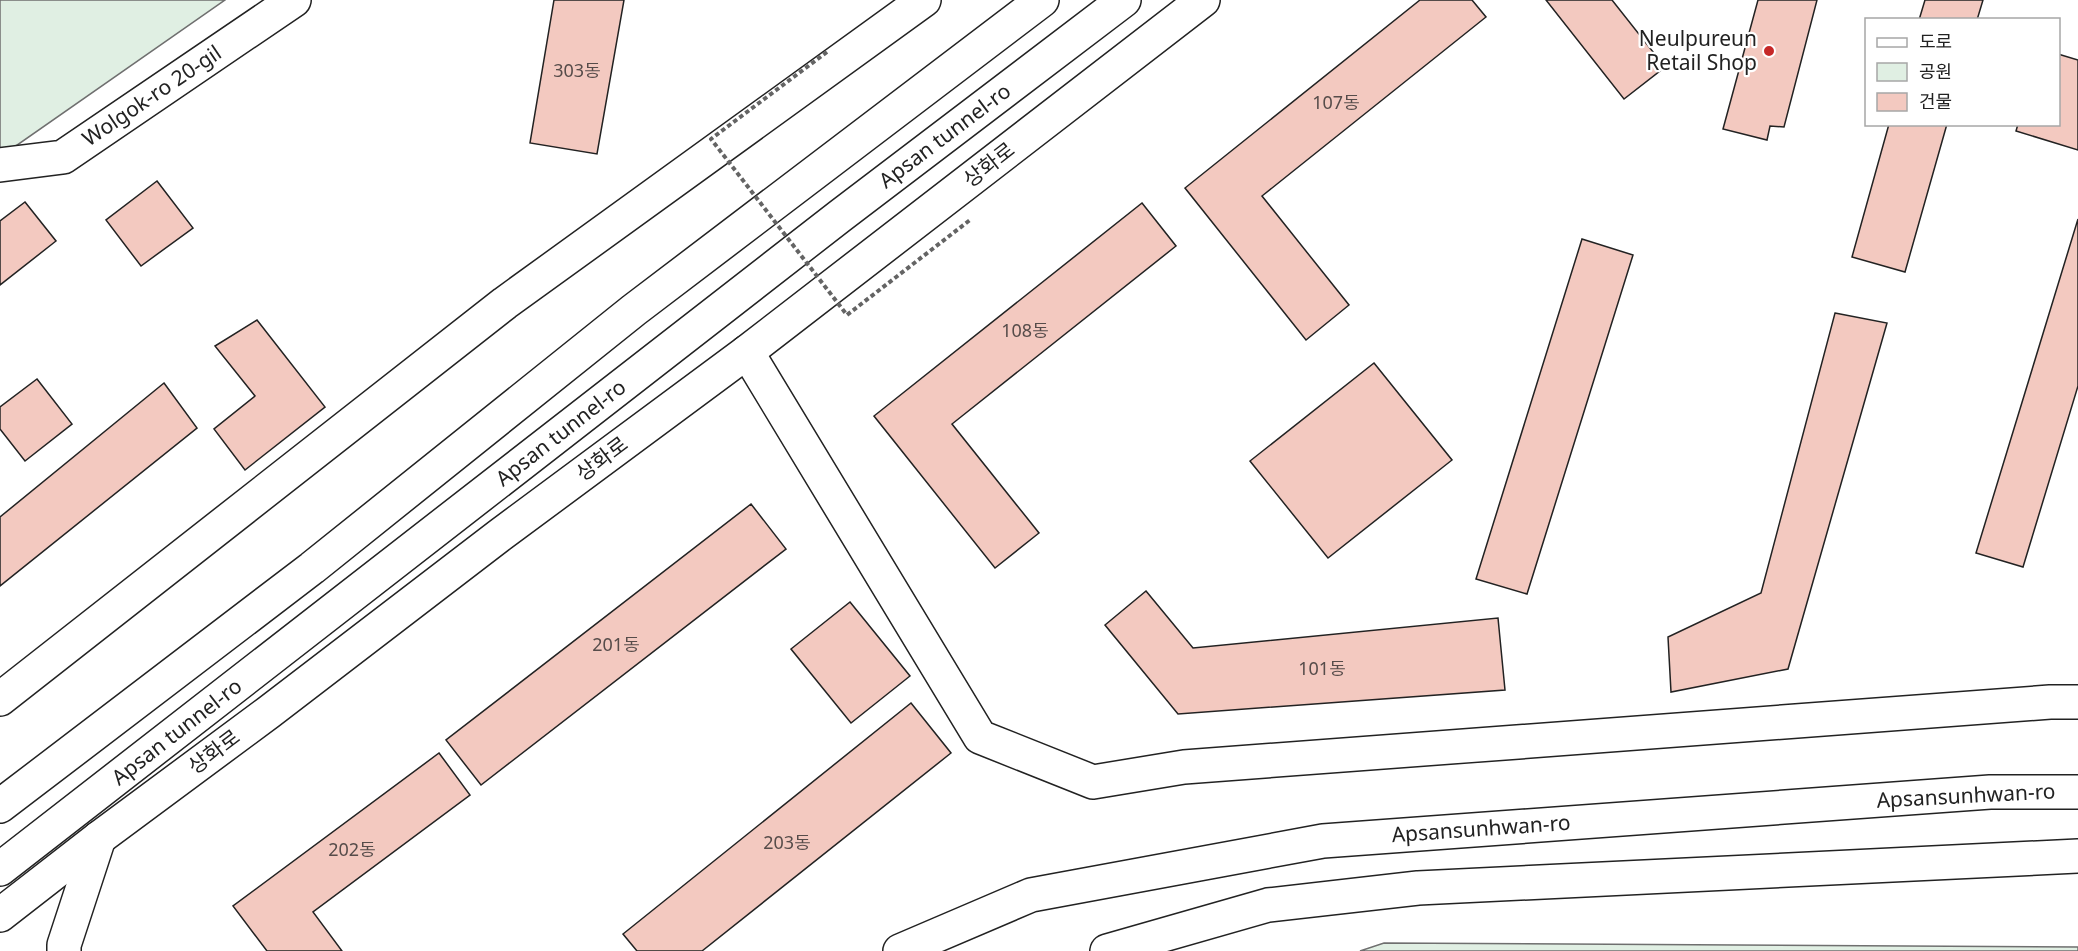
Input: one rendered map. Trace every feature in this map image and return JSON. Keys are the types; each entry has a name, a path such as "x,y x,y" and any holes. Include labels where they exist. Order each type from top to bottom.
{"main road":[{"name":"Wolgok-ro 20-gil","path":"0,165 63,157 294,0"},
{"path":"0,699 505,303 924,0"},
{"path":"0,806 312,568 634,310 1042,0"},
{"name":"Apsan tunnel-ro","path":"0,869 794,252 1124,0"},
{"name":"상화로","path":"0,915 500,535 747,352 1203,0"},
{"path":"747,352 980,737 1092,782 1184,767 2078,702"},
{"name":"Apsansunhwan-ro","path":"900,951 1031,896 1323,841 1990,792 2078,792"},
{"path":"64,951 99,838"},
{"path":"1107,951 1268,905 1418,888 2078,856"}],"path":[{"path":"827,52 711,139 847,315 970,220"}],"green space":[{"path":"0,0 225,0 0,157"},
{"path":"1384,943 2078,947 2078,951 1360,951"}],"building":[{"path":"554,0 624,0 597,154 530,143"},
{"path":"1420,0 1472,0 1486,17 1262,196 1349,305 1306,340 1185,188"},
{"path":"1546,0 1612,0 1665,67 1624,99"},
{"path":"1758,0 1817,0 1784,127 1770,126 1767,140 1723,129"},
{"path":"1925,0 1983,0 1978,18 1920,18"},
{"path":"2060,55 2078,60 2078,150 2016,131 2017,126 2060,126"},
{"path":"1888,126 1946,126 1905,272 1852,257"},
{"path":"157,181 193,228 141,266 106,220"},
{"path":"25,202 56,241 0,285 0,221"},
{"path":"1142,203 1176,246 952,424 1039,533 995,568 874,416"},
{"path":"2078,219 2078,386 2023,567 1976,553"},
{"path":"1582,239 1633,255 1527,594 1476,579"},
{"path":"1835,313 1887,323 1788,669 1671,692 1668,637 1761,593"},
{"path":"257,320 325,407 245,470 214,429 255,396 215,346"},
{"path":"1374,363 1452,460 1328,558 1250,461"},
{"path":"37,379 72,424 25,461 0,429 0,407"},
{"path":"164,383 197,428 0,586 0,517"},
{"path":"751,504 786,549 481,785 446,740"},
{"path":"1146,591 1193,648 1498,618 1505,690 1178,714 1105,625"},
{"path":"850,602 910,676 851,723 791,649"},
{"path":"911,703 951,753 702,951 637,951 623,934"},
{"path":"439,753 470,795 313,912 342,951 267,951 233,906"}],"place":[{"name":"Neulpureun Retail Shop","path":"1769,51"}]}
